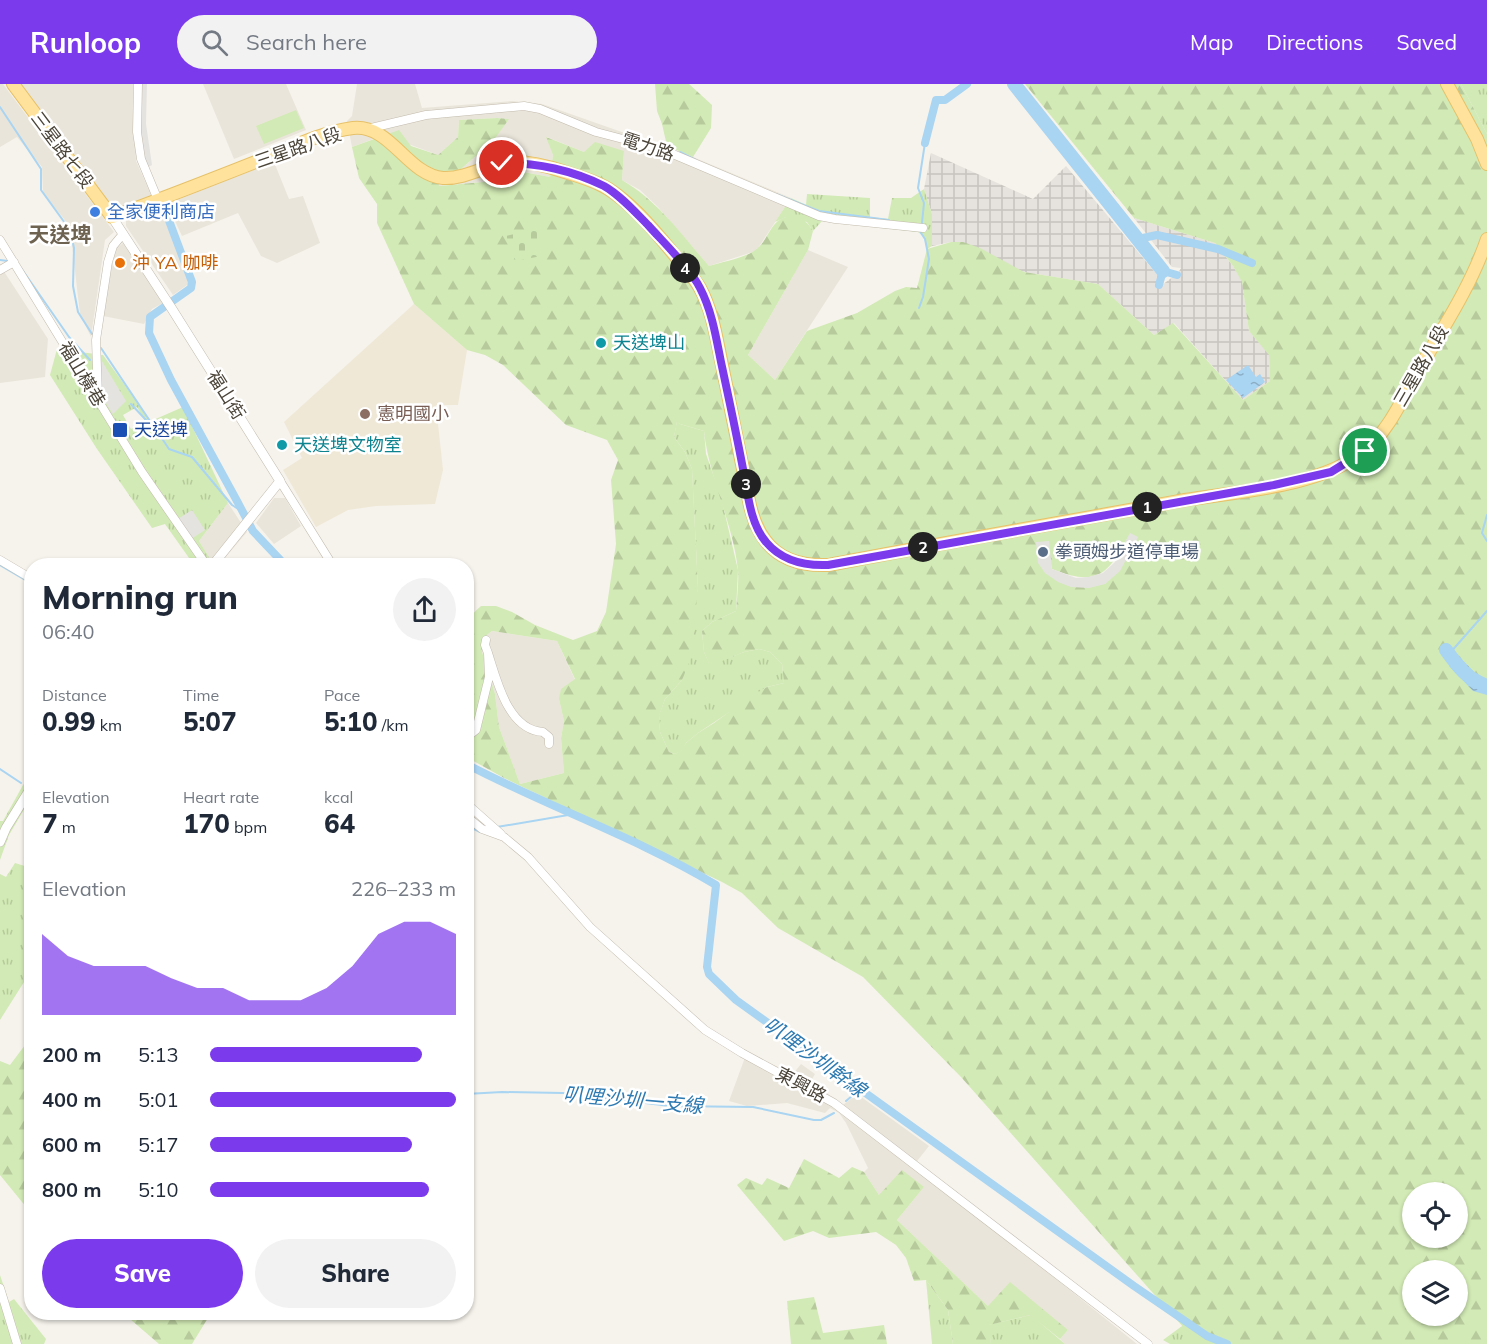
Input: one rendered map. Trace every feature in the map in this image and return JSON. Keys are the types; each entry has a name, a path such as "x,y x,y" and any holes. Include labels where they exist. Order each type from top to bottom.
{"main road":[{"name":"三星路七段","path":"13,84 112,217"},
{"path":"1447,84 1477,139 1487,164"},
{"name":"三星路八段","path":"112,217 325,136 354,128 367,129 387,141 422,172 433,177 446,178 469,174 502,163 522,163 563,171 604,187 632,208 700,287 712,317 748,494 757,527 766,542 777,552 792,561 812,565 828,565 1046,526 1274,485 1331,472 1365,451 1379,436 1478,266 1487,239"}],"street":[{"path":"138,84 137,132 141,159 158,200"},
{"name":"電力路","path":"367,129 426,115 524,106 596,132 661,149 819,216 923,228"},
{"name":"福山街","path":"112,217 328,558"},
{"path":"98,398 96,340 108,262 113,246 123,234"},
{"name":"福山橫巷","path":"0,240 142,472 201,558"},
{"path":"0,270 14,262"},
{"path":"77,365 97,366"},
{"path":"218,558 280,481"},
{"path":"0,560 24,574"},
{"path":"486,640 485,645 502,696 516,717 527,728 535,732 543,732 549,737 549,744"},
{"path":"474,732 489,677 488,653"},
{"path":"0,842 24,799"},
{"path":"474,810 504,837"},
{"name":"東興路","path":"474,822 482,829 504,837 528,857 590,927 705,1030 843,1109 1148,1344"},
{"path":"0,1288 17,1344"}],"shaded area":[{"path":"0,84 3,84 114,232 105,240 91,337 80,314 71,236 64,219 43,193 42,167 17,137 0,147"},
{"path":"20,84 133,84 136,161 152,197 117,210 107,201"},
{"path":"142,84 147,84 146,124 152,165 145,169 140,134"},
{"path":"203,84 286,84 306,130 234,159"},
{"path":"357,84 415,84 422,108 512,101 542,104 693,157 791,198 756,251 709,266 658,207 640,190 622,180 624,151 584,152 547,137 553,155 550,177 523,172 494,181 439,186 437,177 461,169 494,140 508,119 459,120 458,137 438,155 384,135 352,147 347,121 352,116"},
{"path":"931,153 1033,199 1066,166 1159,277 1157,283 1162,285 1181,268 1172,267 1134,218 1215,243 1242,281 1249,331 1269,354 1270,381 1243,400 1174,323 1154,335 1098,284 1024,272 951,242 932,246 932,214 924,189"},
{"path":"274,162 289,199 303,196 320,243 277,263 261,256 238,213 182,236 167,204"},
{"path":"160,208 190,283 173,295 126,226 126,219"},
{"path":"123,243 163,303 152,309 144,324 103,316 115,250"},
{"path":"808,250 848,267 775,380 748,355"},
{"path":"0,269 5,273 48,339 45,377 0,383"},
{"name":"憲明國小","path":"414,304 467,350 458,405 436,405 443,470 435,504 376,506 348,510 316,527 283,470 302,458 284,422"},
{"path":"100,358 126,401 113,414 102,397"},
{"path":"274,498 285,498 301,526 274,544 256,523"},
{"path":"228,503 247,532 225,558 209,558 199,541"},
{"path":"192,510 205,530 191,539 178,519"},
{"name":"拳頭姆步道停車場","path":"1130,533 1138,537 1120,571 1105,584 1089,588 1071,587 1045,573 1038,563 1036,542 1049,541 1052,569 1076,578 1103,573 1115,562"},
{"path":"492,631 557,641 575,680 559,699 564,721 561,738 564,773 520,784 499,727 495,694 482,652 483,638"},
{"path":"747,1052 793,1074 801,1064 815,1074 811,1081 843,1105 857,1094 929,1146 914,1165 1137,1344 1065,1344 1060,1339 1068,1330 988,1306 897,1220 924,1187 879,1195 864,1172 868,1168 839,1113 830,1108 825,1113 787,1103 747,1106 729,1101"}],"green space":[{"path":"655,84 689,84 712,105 711,128 693,157 667,146 657,111"},
{"path":"1025,84 1461,84 1487,134 1487,1344 1221,1344 1217,1341 1192,1337 961,1077 863,977 778,928 742,893 504,778 474,761 474,613 481,606 496,606 573,640 597,631 606,612 616,544 611,480 618,460 607,440 566,425 503,365 485,355 467,350 414,304 377,223 377,204 359,178 352,147 399,130 411,146 438,155 458,137 459,120 509,119 494,140 461,169 438,177 439,186 494,181 523,172 550,177 553,155 546,137 584,152 595,142 624,151 622,180 658,208 709,266 739,258 754,251 778,221 791,216 801,219 813,231 808,250 748,355 775,380 807,331 857,313 895,291 906,287 917,288 927,249 951,242 963,242 980,248 1024,272 1098,284 1154,335 1173,323 1243,400 1270,381 1269,355 1249,331 1242,282 1215,243 1134,218","holes":["677,422 704,431 711,466 735,552 738,575 736,611 712,622 702,631 704,652 710,666 744,652 759,649 770,652 782,664 784,683 767,687 748,698 698,733 675,754 669,752 660,732 659,716 665,699 682,680 691,658 698,588 692,469 685,452 674,437","1130,533 1105,584 1045,573 1051,564 1052,569 1068,575 1092,577 1101,573 1116,558","492,631 557,641 575,679 561,689 559,699 564,721 561,738 564,773 520,784 499,727 495,694 482,652 483,638"]},
{"path":"1461,84 1487,84 1487,134"},
{"path":"296,110 304,128 264,144 256,126"},
{"path":"924,189 932,214 932,246 927,249 924,237 918,232 822,221 813,231 807,222 786,217 775,222 791,198 806,205 807,194 870,198 870,217 888,219 892,198 911,198"},
{"path":"544,227 541,256 516,261 506,236"},
{"path":"57,349 103,355 151,421 183,407 228,503 199,541 208,558 189,558 165,524 152,528 97,449 50,375","holes":["137,407 145,421 131,429 123,415"]},
{"path":"677,421 704,431 706,454 721,497 738,570 736,611 712,622 702,631 704,652 710,665 744,652 759,649 770,652 782,664 784,683 767,687 698,733 686,743 683,750 675,754 669,752 660,732 659,715 665,699 682,680 698,588 692,469 685,452 674,437"},
{"path":"23,785 24,810 9,835 0,860 0,821 3,821"},
{"path":"15,863 24,866 24,982 0,1020 0,874 6,877"},
{"path":"24,1046 24,1204 0,1175 0,1061 10,1065"},
{"path":"804,1159 839,1178 852,1167 864,1172 879,1195 902,1170 924,1187 897,1220 988,1306 1010,1282 1068,1330 1060,1339 1030,1315 989,1325 991,1344 953,1344 948,1310 926,1280 914,1281 906,1258 896,1245 876,1232 829,1238 813,1231 784,1241 737,1185 746,1178 762,1185 767,1178 789,1188"},
{"path":"0,1275 9,1302 14,1299 24,1312 24,1320 31,1320 46,1339 44,1344 0,1344"},
{"path":"926,1280 948,1310 953,1344 932,1344"},
{"path":"814,1297 823,1333 884,1325 887,1344 791,1344 787,1301"},
{"path":"1031,1315 1065,1344 991,1344 988,1325"},
{"path":"1197,1315 1280,1344 1170,1344 1163,1340"},
{"path":"131,1320 207,1320 192,1344 159,1344"}],"water":[{"path":"1248,365 1256,377 1260,374 1265,382 1243,398 1226,380"},
{"path":"1456,653 1475,673 1487,680 1487,695 1473,691 1449,666"}],"waterway":[{"path":"925,143 936,100 945,100 967,84"},
{"path":"1014,84 1163,271"},
{"path":"0,107 41,169 41,190 70,230 74,248 73,286 78,312 92,334"},
{"path":"919,308 929,259 925,239 921,233 924,203 918,188 925,143"},
{"path":"680,152 696,160"},
{"path":"776,194 819,211 889,220"},
{"name":"叭哩沙圳幹線","path":"168,218 192,282 191,288 150,317 149,333 171,380 253,531 278,558"},
{"path":"1138,239 1157,235 1218,249 1252,263"},
{"path":"0,260 8,261"},
{"path":"21,268 69,337 90,360"},
{"path":"1163,271 1177,275"},
{"path":"1159,285 1163,271"},
{"path":"101,348 154,427"},
{"path":"131,404 159,434 169,449 192,457 232,505 243,512"},
{"path":"1487,515 1482,533 1487,541"},
{"path":"0,565 24,579"},
{"path":"1449,654 1487,611"},
{"path":"1446,650 1464,672 1487,686"},
{"name":"叭哩沙圳幹線","path":"474,768 655,852 716,885 707,967 709,974 736,1000 1134,1286 1207,1336 1227,1344"},
{"name":"叭哩沙圳一支線","path":"0,769 21,783"},
{"path":"497,827 574,814"},
{"path":"474,829 480,832"},
{"name":"叭哩沙圳一支線","path":"846,1101 859,1090"},
{"name":"叭哩沙圳一支線","path":"474,1094 563,1093 670,1106 753,1107 814,1120 821,1120 834,1113"}],"place":[{"name":"全家便利商店","path":"95,212"},
{"name":"沖 YA 咖啡","path":"120,263"},
{"name":"天送埤山","path":"601,343"},
{"name":"憲明國小","path":"365,414"},
{"name":"天送埤","path":"120,430"},
{"name":"天送埤文物室","path":"282,445"},
{"name":"拳頭姆步道停車場","path":"1043,552"}],"district":[{"name":"天送埤","path":"60,235"}],"route":[{"path":"502,163 522,163 563,171 604,187 632,208 700,287 712,317 748,494 757,527 766,542 792,561 828,565 912,548 1274,485 1331,472 1365,451"}]}
